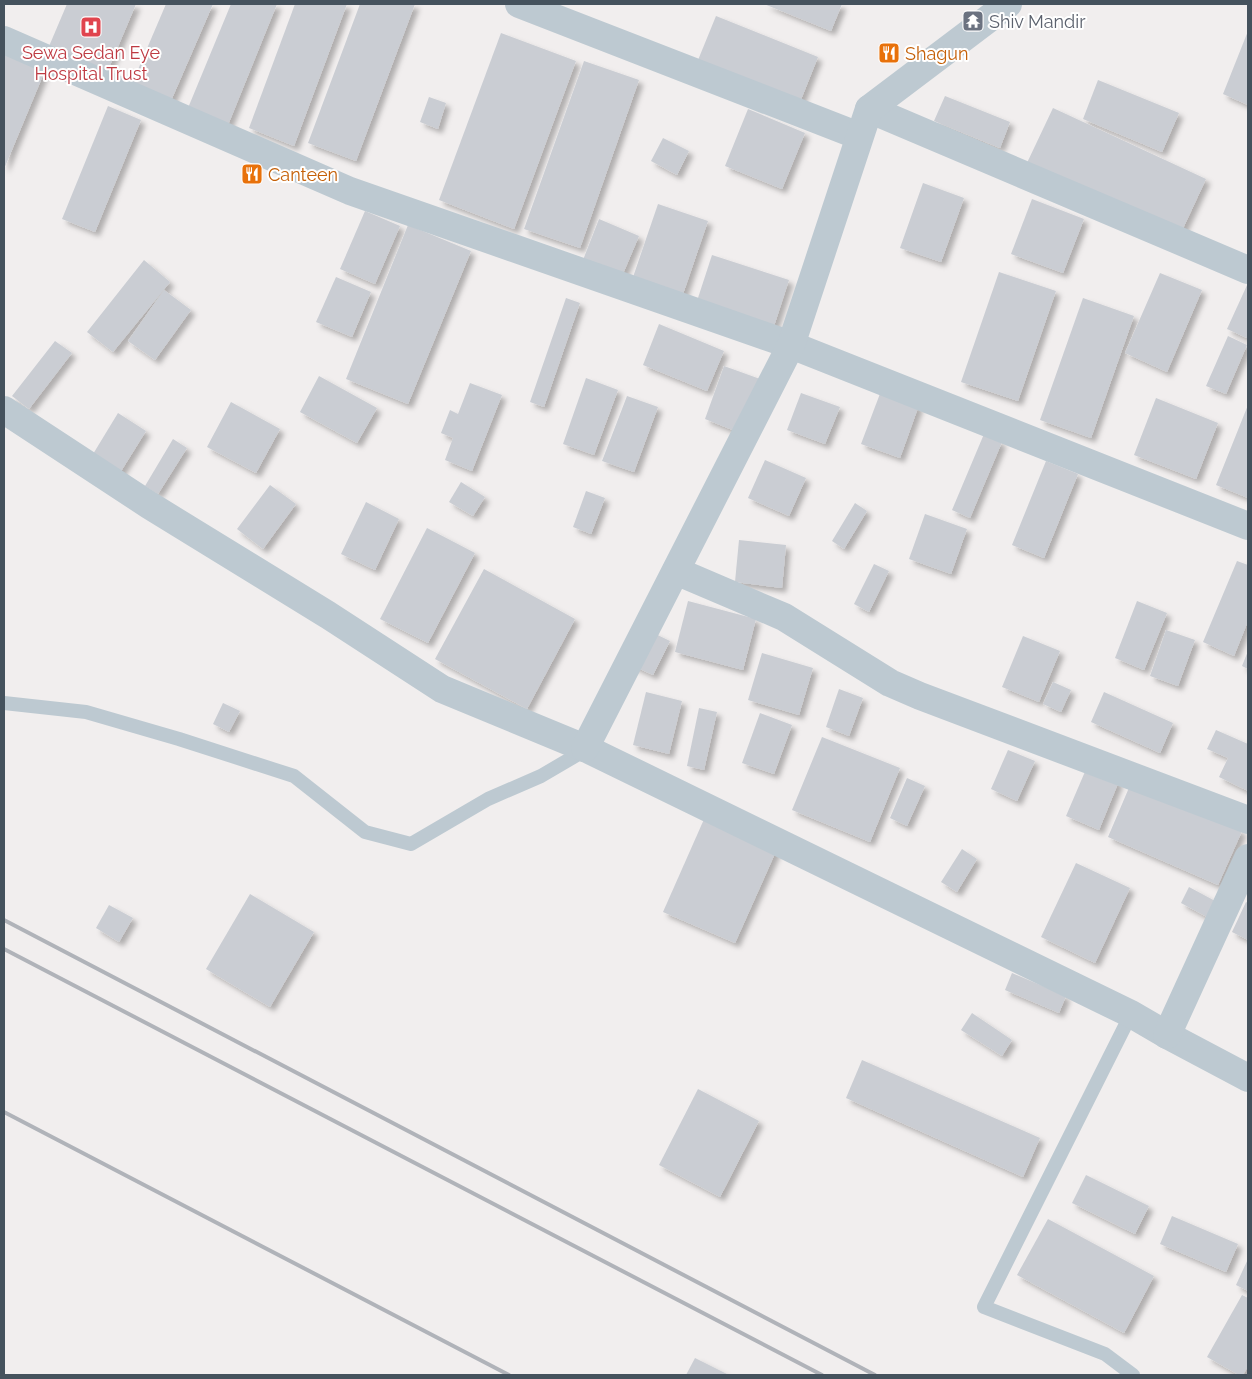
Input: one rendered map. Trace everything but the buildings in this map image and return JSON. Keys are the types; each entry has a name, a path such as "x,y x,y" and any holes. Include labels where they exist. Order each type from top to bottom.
{"street":[{"path":"519,4 859,136"},
{"path":"586,748 791,345 868,109 1008,4"},
{"path":"4,40 350,191 791,345 1248,526"},
{"path":"868,109 1248,270"},
{"path":"4,410 149,505 320,610 442,689 586,748 1131,1014 1248,1078"},
{"path":"676,570 784,617 890,682 913,693 1248,820"},
{"path":"1167,1035 1248,858"}],"lane":[{"path":"4,703 86,712 179,739 294,776 365,832 412,844 488,799 540,776 586,748"},
{"path":"1131,1014 984,1307 1105,1354 1133,1375"}],"railway":[{"path":"4,920 875,1375"},
{"path":"4,949 822,1375"},
{"path":"4,1112 509,1375"}],"place":[{"name":"Shiv Mandir","path":"973,21"},
{"name":"Sewa Sedan Eye Hospital Trust","path":"91,27"},
{"name":"Shagun","path":"889,53"},
{"name":"Canteen","path":"252,174"}]}
